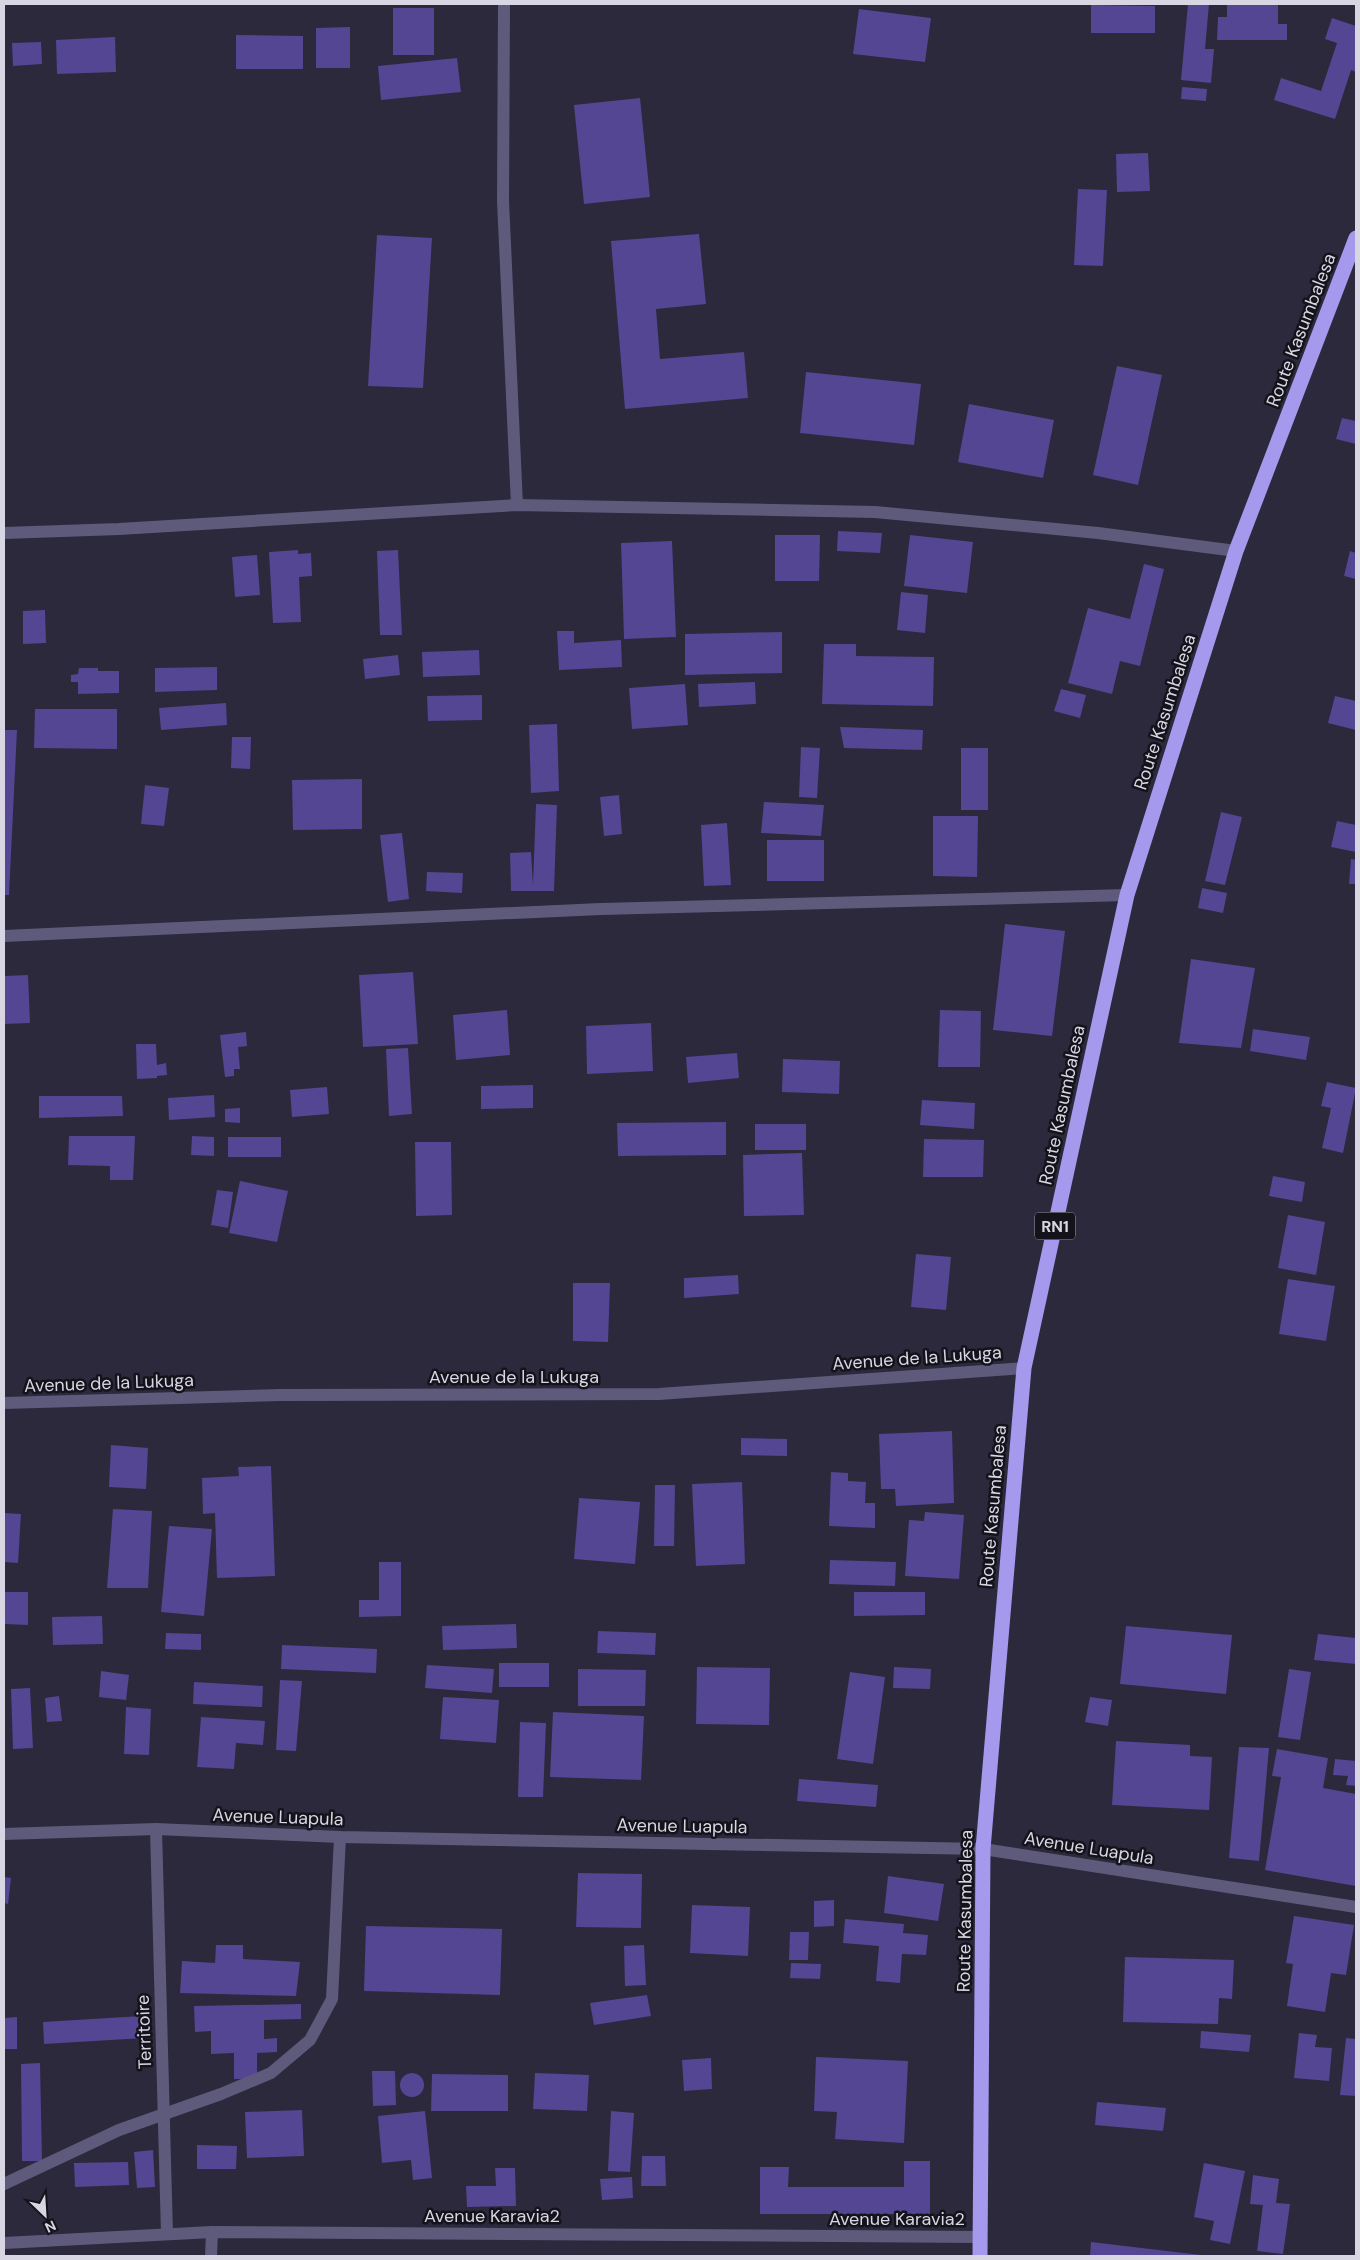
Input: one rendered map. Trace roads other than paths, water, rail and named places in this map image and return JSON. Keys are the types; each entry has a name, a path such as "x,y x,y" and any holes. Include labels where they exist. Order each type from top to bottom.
{"highway":[{"name":"Route Kasumbalesa","path":"980,2256 983,1849 1024,1368 1127,895 1236,551 1356,238"}],"street":[{"path":"504,4 503,201 517,505"},
{"path":"4,533 129,528 517,505 875,512 1098,533 1236,551"},
{"path":"4,936 601,909 1127,895"},
{"name":"Avenue de la Lukuga","path":"4,1403 280,1395 659,1394 1024,1368"},
{"name":"Avenue Luapula","path":"4,1834 156,1829 340,1837 983,1849 1356,1907"},
{"name":"Territoire","path":"156,1829 167,2234"},
{"path":"4,2184 119,2130 271,2073 310,2040 332,1999 340,1837"},
{"path":"211,2256 212,2232"},
{"name":"Avenue Karavia2","path":"4,2244 212,2232 981,2237"}]}
